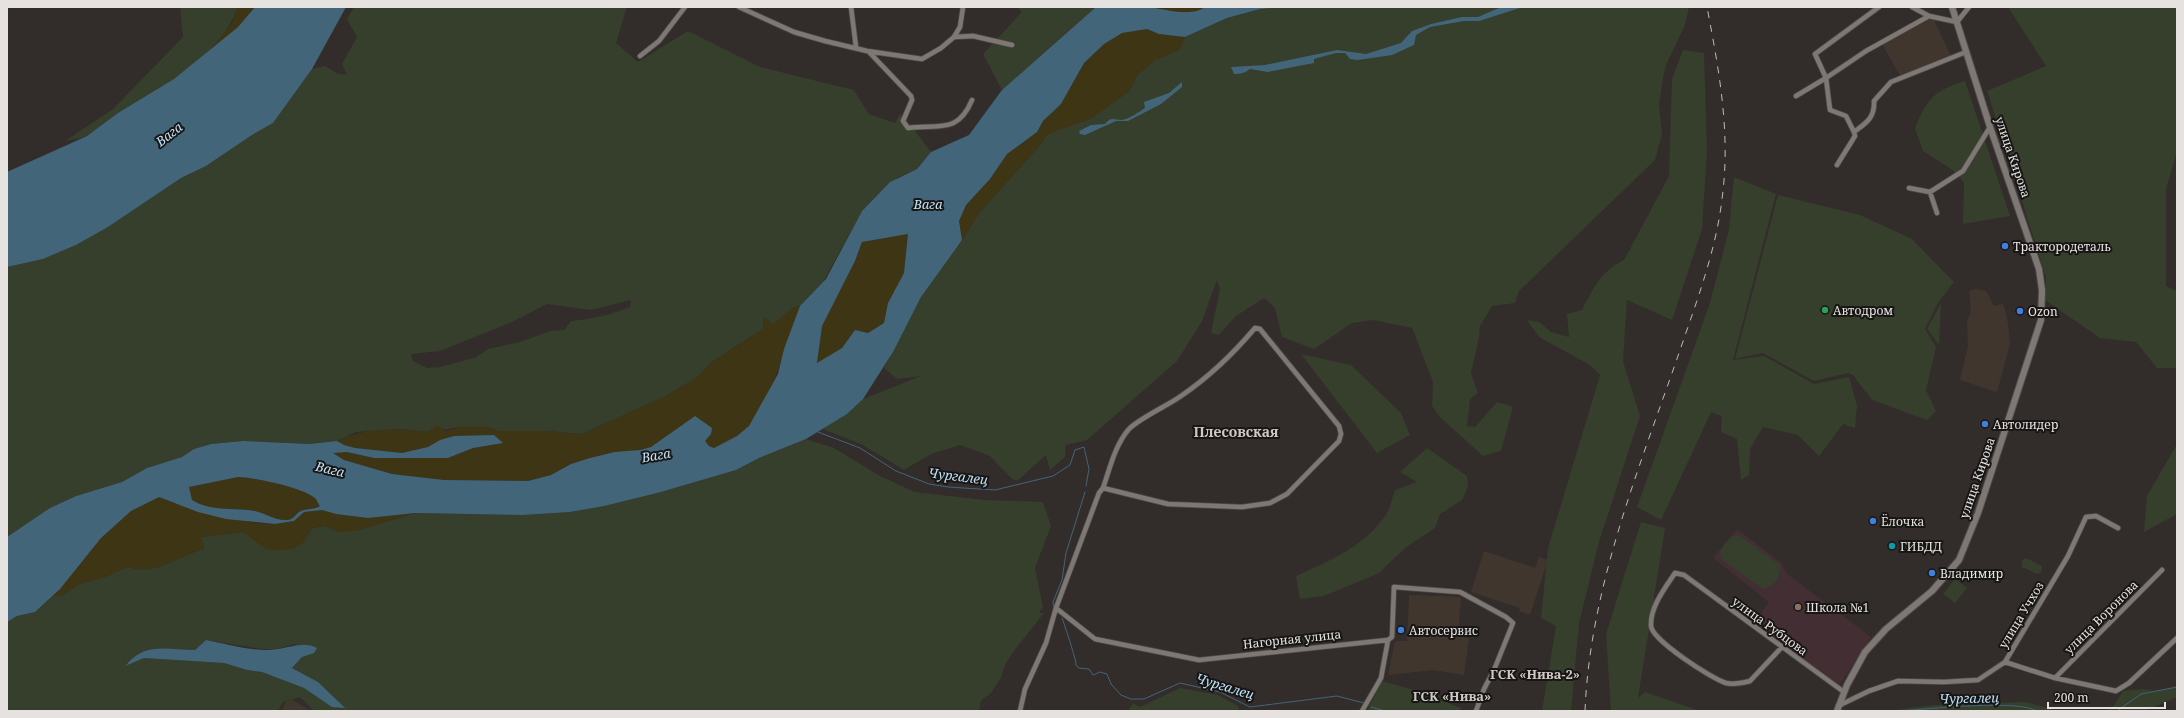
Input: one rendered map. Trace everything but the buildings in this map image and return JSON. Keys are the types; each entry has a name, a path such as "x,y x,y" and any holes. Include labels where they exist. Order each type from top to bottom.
{"main road":[{"name":"улица Кирова","path":"1838,709 1844,692 1865,652 1872,643 1886,629 1932,591 1959,560 1978,513 2041,320 2042,290 2039,269 1990,127 1952,7"}],"street":[{"path":"640,56 659,41 685,7"},
{"path":"739,7 794,32 867,51 922,59 941,48 954,37 960,27 963,7"},
{"path":"851,7 856,47"},
{"path":"1837,165 1855,136 1846,116 1830,110 1826,78 1815,54 1879,7"},
{"path":"1912,7 1930,16 1957,22 1969,7"},
{"path":"1796,96 1826,78 1866,50 1930,16"},
{"path":"954,37 973,36 1012,45"},
{"path":"867,51 911,96 912,100 903,121 908,128 950,125 966,114 972,100"},
{"path":"1854,132 1870,120 1875,110 1874,101 1891,82 1966,52"},
{"path":"1909,188 1930,192 1964,172 1990,127"},
{"path":"1930,192 1937,213"},
{"path":"1020,711 1025,689 1046,643 1056,608 1099,493 1104,488 1116,449 1130,429 1180,397 1210,374 1236,351 1255,328 1260,329 1302,380 1339,426 1341,434 1339,441 1287,494 1270,503 1242,507 1168,504 1104,488"},
{"name":"улица Учхоз","path":"1838,709 1869,691 1898,682 1978,680 2005,662 2068,556 2086,517 2096,516 2118,528"},
{"name":"улица Воронова","path":"2055,678 2162,570"},
{"name":"улица Рубцова","path":"1782,647 1750,681 1732,683 1716,679 1664,643 1654,634 1651,626 1655,607 1663,590 1675,573 1684,575 1844,692"},
{"path":"1362,711 1381,678 1388,640 1392,637 1394,587 1460,592 1506,617 1514,623 1506,645 1484,689 1476,711"},
{"name":"Нагорная улица","path":"1056,608 1095,639 1199,660 1388,640"},
{"path":"2005,662 2055,678 2113,692 2118,691 2139,674 2177,638"}],"shaded area":[{"path":"1933,18 1951,56 1901,77 1882,44 1922,22"},
{"path":"1975,289 1986,291 1994,306 2003,304 2007,317 2010,344 1997,392 1960,380 1968,346 1967,321 1971,312 1969,291"},
{"name":"Школа №1","path":"1737,529 1782,563 1786,573 1871,637 1839,686 1754,624 1769,602 1713,558"},
{"path":"1484,551 1535,568 1539,557 1548,560 1530,615 1519,611 1520,608 1471,592"},
{"path":"1409,595 1461,597 1458,636 1469,638 1464,675 1433,670 1388,675 1395,641 1407,641"},
{"path":"288,697 311,711 281,711"}],"green space":[{"path":"180,7 238,7 230,24 219,40 191,67 93,132 83,137 65,141 113,109 183,37"},
{"path":"354,7 627,7 616,43 638,62 688,31 760,67 854,90 868,113 871,115 895,123 900,114 906,119 931,152 917,169 898,177 876,196 862,211 822,284 800,306 793,308 773,325 764,318 763,329 712,362 699,376 666,396 582,434 546,431 498,431 486,427 461,427 428,432 400,429 356,432 337,441 309,444 243,441 211,444 194,449 182,457 147,468 122,482 76,496 50,508 7,537 7,267 43,259 76,245 108,227 181,178 206,166 252,135 273,123 312,69 325,66 338,74 347,75 342,64 357,37 347,19","holes":["631,300 630,307 601,316 571,321 564,330 550,331 520,342 488,349 476,357 441,367 427,368 413,361 411,354 440,351 512,322 547,304 591,310"]},
{"path":"1017,7 1096,7 1002,90 983,54 1022,12"},
{"path":"1283,7 1689,7 1685,25 1666,65 1663,78 1659,105 1662,135 1655,160 1519,291 1515,303 1492,306 1480,326 1479,338 1471,373 1478,393 1470,399 1467,426 1475,427 1497,402 1513,407 1501,451 1483,456 1440,417 1432,406 1433,382 1412,328 1373,320 1352,323 1314,349 1282,337 1275,308 1264,298 1236,316 1219,335 1211,333 1220,289 1217,280 1202,321 1177,361 1087,440 1066,445 1065,457 1050,470 1046,455 1017,481 1011,478 990,456 960,445 931,454 904,470 861,444 822,429 847,414 863,399 921,376 897,379 884,368 921,297 937,272 962,240 979,213 1041,144 1047,134 1092,118 1130,90 1137,75 1155,60 1179,50 1185,37 1227,18 1260,9"},
{"path":"2008,7 2177,7 2177,152 2166,189 2166,286 2177,291 2177,368 2157,368 2136,342 2100,338 2045,300 2046,277 1987,91 2046,66"},
{"path":"1683,50 1704,53 1707,151 1702,229 1672,320 1627,300 1623,361 1640,416 1599,542 1579,623 1571,711 1542,711 1556,626 1541,618 1548,548 1600,375 1590,365 1539,337 1527,320 1539,322 1551,332 1569,337 1567,314 1582,310 1598,281 1616,264 1624,260 1669,176 1672,79"},
{"path":"1965,81 2010,216 1963,224 1964,183 1954,171 1923,151 1915,128 1924,109 1933,97 1946,88"},
{"path":"1734,177 1776,194 1733,360 1764,356 1814,384 1849,377 1857,405 1855,428 1843,424 1819,456 1798,435 1763,427 1750,449 1749,475 1741,480 1737,439 1721,432 1722,416 1711,412 1661,520 1637,507 1710,303 1729,229"},
{"path":"1778,195 1860,215 1912,239 1954,282 1938,303 1925,329 1936,347 1926,390 1936,411 1927,420 1872,400 1853,375 1848,373 1814,381 1763,353 1735,359"},
{"path":"1941,303 1939,345 1927,329"},
{"path":"1301,354 1351,365 1401,413 1410,435 1377,453"},
{"path":"806,439 834,448 880,476 915,492 984,500 1043,502 1051,526 1035,568 1043,607 1039,613 1044,613 1013,652 1005,665 1001,678 991,693 981,701 979,711 314,711 300,697 283,702 278,711 7,711 7,622 17,616 35,612 53,596 62,596 79,584 105,577 127,567 143,570 159,567 204,548 200,537 243,532 268,550 303,542 312,528 324,526 338,531 355,531 415,513 523,515 570,512 661,492 736,470 759,458","holes":["206,640 262,649 277,649 295,644 314,652 302,657 292,668 318,682 313,694 304,688 262,672 247,670 224,663 144,658 125,665 131,659 139,655 157,651 195,650"]},
{"path":"2177,444 2177,514 2144,532 2147,496"},
{"path":"1427,448 1467,476 1468,487 1462,500 1440,514 1435,528 1405,548 1379,573 1324,596 1300,599 1296,576 1334,558 1369,535 1390,508 1395,490 1417,482 1400,472"},
{"path":"1641,522 1665,528 1638,698 1645,692 1700,711 1611,711 1606,634"},
{"path":"1739,535 1780,565 1778,577 1774,583 1763,589 1721,559 1720,550 1731,537"},
{"path":"2026,558 2042,566 2041,573 2037,574 2022,567 2022,560"},
{"path":"1955,579 1967,588 1955,603 1943,594"},
{"path":"1382,681 1425,693 1461,708 1459,711 1367,711"},
{"path":"2177,686 2177,697 2145,711 2104,711 2114,705 2123,691 2143,689 2157,691"},
{"path":"1180,688 1218,695 1238,706 1239,711 1128,711 1133,703 1140,707"},
{"path":"2026,702 2058,711 1892,711 1926,706"}],"sand":[{"path":"238,7 255,7 238,27 211,49 232,23"},
{"path":"1147,7 1205,7 1192,12 1185,12"},
{"path":"1147,29 1159,34 1185,37 1179,50 1155,60 1137,75 1130,90 1092,118 1047,134 1041,144 979,213 962,240 959,221 966,205 990,179 1007,154 1037,132 1043,121 1061,104 1084,63 1104,44 1122,33"},
{"path":"908,234 904,273 888,303 884,323 868,333 855,330 842,348 817,364 821,326 855,261 862,242"},
{"path":"800,306 777,373 753,420 740,434 714,448 709,446 704,441 711,434 682,424 667,437 651,447 571,464 551,475 528,481 444,480 392,474 344,460 333,453 347,452 374,458 448,458 473,448 502,443 494,435 440,440 428,447 402,453 355,448 337,441 360,433 381,430 392,429 428,432 437,425 445,431 461,427 486,427 498,431 546,431 582,434 666,396 699,376 712,362 763,329 764,317 773,324 793,308"},
{"path":"238,477 266,481 301,490 315,498 320,506 304,510 299,512 291,519 283,520 255,511 215,508 192,500 188,487"},
{"path":"159,497 176,504 255,523 275,524 294,521 304,512 322,510 336,514 368,518 415,513 355,531 338,532 324,526 312,528 304,542 295,548 282,550 268,550 243,532 201,537 204,548 159,567 143,570 127,567 105,577 79,584 62,596 53,596 101,538 131,511"}],"water":[{"name":"Вага","path":"255,7 346,7 312,69 273,123 252,135 206,166 181,178 108,227 76,245 43,259 7,267 7,172 87,136 118,113 174,79 238,27"},
{"name":"Вага","path":"1096,7 1146,7 1176,12 1192,12 1205,7 1283,7 1260,9 1227,18 1185,37 1159,34 1147,29 1122,33 1104,44 1084,63 1061,104 1043,121 1037,132 1007,154 990,179 966,205 959,221 962,240 921,297 893,352 863,399 847,414 806,439 759,458 736,470 661,492 604,506 570,512 523,515 415,513 368,518 336,514 322,510 304,512 294,521 275,524 226,519 198,512 159,497 131,511 101,538 60,589 35,612 17,616 7,622 7,537 50,508 76,496 122,482 147,468 182,457 194,449 211,444 243,441 309,444 337,441 355,448 402,453 428,447 440,440 454,436 494,435 503,443 473,448 448,458 374,458 347,452 333,453 344,460 392,474 444,480 528,481 551,475 571,464 590,458 615,452 640,450 651,447 695,416 712,428 711,434 705,441 709,446 714,448 737,436 749,426 778,374 784,349 800,306 826,279 862,211 890,182 917,169 931,152 969,135 1002,90","holes":["908,234 904,273 888,303 884,323 868,333 855,330 842,348 817,363 822,326 855,261 862,242","238,477 266,481 301,490 315,498 320,506 299,512 291,519 283,520 255,511 215,508 192,500 189,487"]},
{"path":"1501,7 1523,7 1479,21 1464,21 1430,27 1416,35 1414,45 1392,55 1358,60 1350,59 1345,53 1336,53 1314,59 1314,63 1268,72 1250,69 1243,73 1234,74 1231,67 1265,65 1337,50 1366,54 1401,43 1412,31 1431,24 1462,17 1478,17"},
{"path":"1182,82 1182,87 1161,104 1128,121 1116,121 1085,135 1080,134 1079,131 1091,125 1105,124 1111,119 1122,120 1131,117 1145,108 1144,102 1169,93"},
{"path":"206,640 242,648 260,650 303,645 317,648 314,653 302,657 292,668 318,682 345,708 332,707 304,688 262,672 247,670 224,663 144,658 125,666 140,653 149,650 166,648 195,650"}],"waterway":[{"name":"Чургалец","path":"818,432 860,448 896,471 929,484 948,487 995,490 1053,476 1070,465 1075,450 1084,447 1089,469 1086,486"},
{"name":"Чургалец","path":"1054,608 1053,602 1062,580 1066,553 1085,492"},
{"name":"Чургалец","path":"1062,618 1073,650 1076,665 1079,668 1089,669 1093,675 1100,672 1107,674 1111,684 1121,695 1131,699 1144,699 1180,683 1220,692 1250,707 1337,696 1364,703"},
{"name":"Чургалец","path":"2117,711 2141,694 2177,687"},
{"name":"Чургалец","path":"1903,711 1993,705 2027,707 2036,711"},
{"name":"Чургалец","path":"1371,707 1385,711"}],"railway":[{"path":"1585,711 1589,665 1596,619 1606,574 1633,485 1705,277 1719,218 1724,175 1724,126 1716,54 1707,7"}],"place":[{"name":"Трактородеталь","path":"2005,246"},
{"name":"Автодром","path":"1825,310"},
{"name":"Ozon","path":"2020,311"},
{"name":"Автолидер","path":"1985,424"},
{"name":"Ёлочка","path":"1873,521"},
{"name":"ГИБДД","path":"1892,546"},
{"name":"Владимир","path":"1932,573"},
{"name":"Школа №1","path":"1798,607"},
{"name":"Автосервис","path":"1401,630"}],"district":[{"name":"Плесовская","path":"1236,431"},
{"name":"ГСК «Нива-2»","path":"1535,674"},
{"name":"ГСК «Нива»","path":"1452,696"}]}
